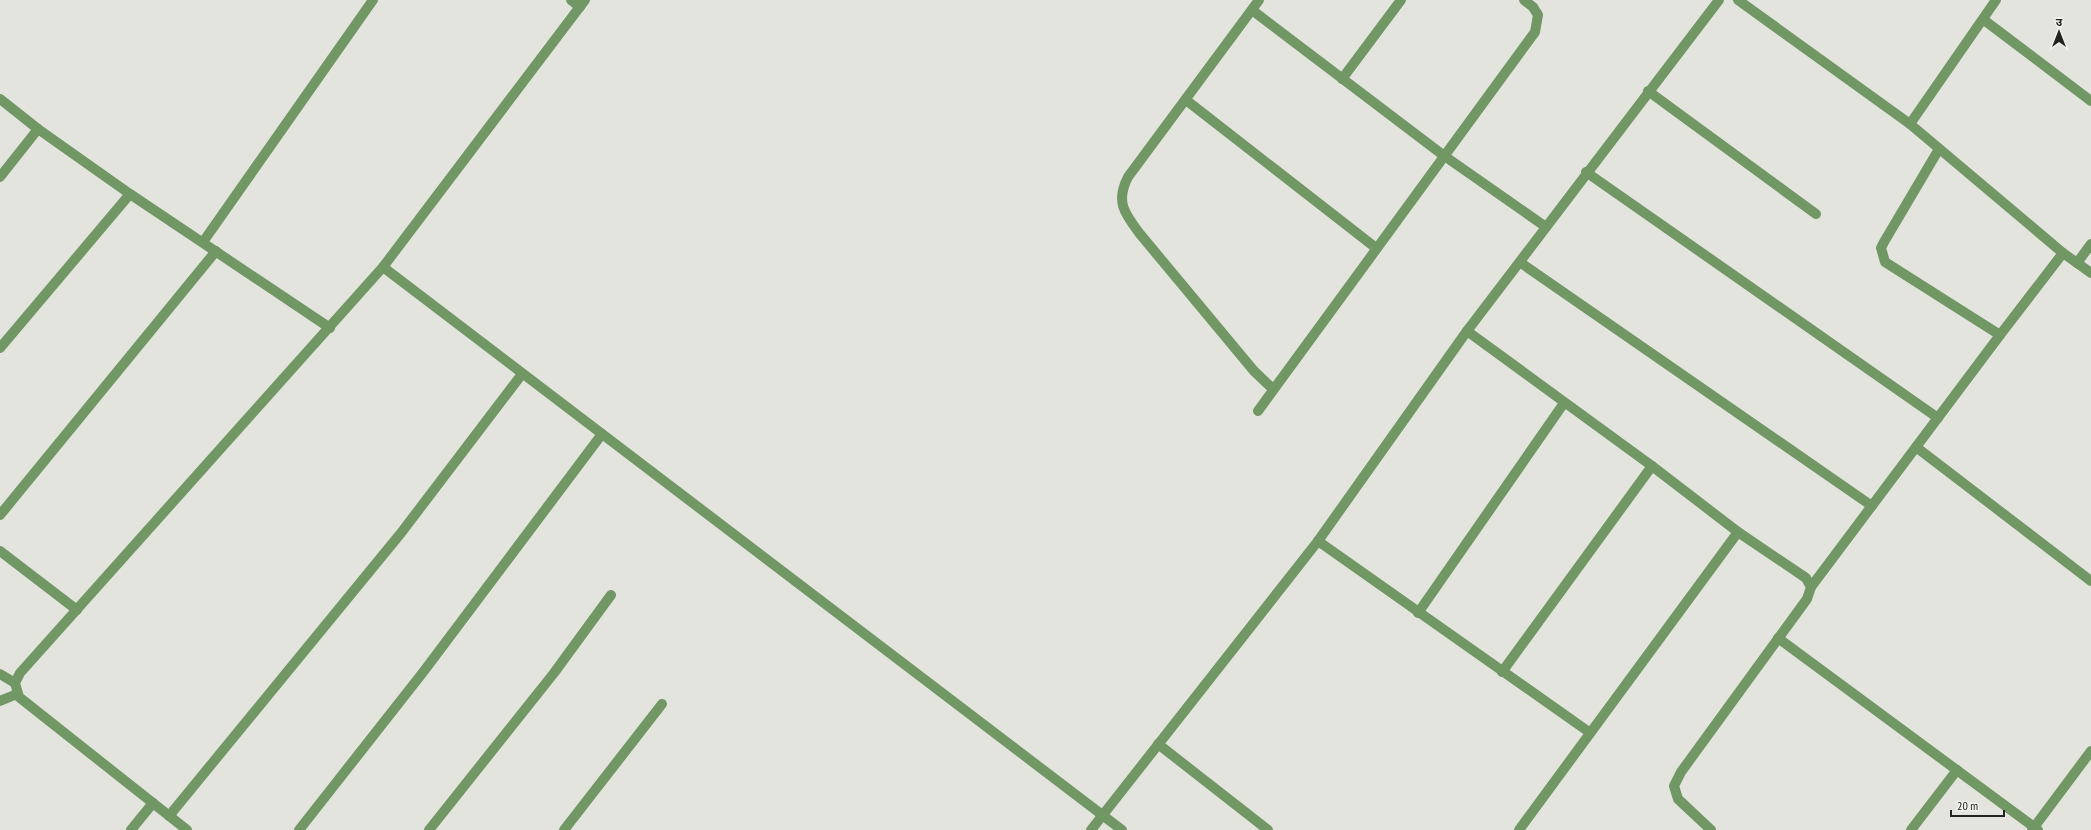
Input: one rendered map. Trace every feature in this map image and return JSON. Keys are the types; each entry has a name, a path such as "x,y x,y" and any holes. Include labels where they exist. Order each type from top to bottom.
{"street":[{"path":"203,242 373,0"},
{"path":"187,830 19,697 15,684 20,673 383,267 582,3 571,0"},
{"path":"1259,0 1128,177 1123,188 1122,199 1124,213 1249,365 1273,389"},
{"path":"1342,78 1401,0"},
{"path":"1258,411 1443,154 1535,32 1538,15 1534,7 1524,0"},
{"path":"1091,830 1318,541 1467,331 1521,263 1586,172 1719,0"},
{"path":"1738,0 1910,124 2063,253 2091,273"},
{"path":"1910,124 1984,20 1996,0"},
{"path":"1252,10 1443,154 1546,227"},
{"path":"1984,20 2091,101"},
{"path":"1648,91 1816,214"},
{"path":"0,98 38,129 130,194 330,328"},
{"path":"1186,100 1376,248"},
{"path":"0,177 38,129"},
{"path":"1939,149 1884,242 1881,248 1882,256 1885,262 2000,335"},
{"path":"1586,172 1938,418"},
{"path":"0,348 130,194"},
{"path":"2076,263 2091,244"},
{"path":"0,515 216,251"},
{"path":"1708,829 1678,799 1674,786 1681,772 1807,599 1811,587 2063,253"},
{"path":"1521,263 1872,506"},
{"path":"383,267 1122,830"},
{"path":"1467,331 1652,466 1738,532 1806,578 1811,587"},
{"path":"169,816 401,533 522,374"},
{"path":"1418,613 1564,403"},
{"path":"299,830 424,671 602,434"},
{"path":"1916,447 2091,581"},
{"path":"1502,672 1652,466"},
{"path":"1518,830 1738,532"},
{"path":"1318,541 1418,613 1589,732"},
{"path":"0,551 77,610"},
{"path":"429,830 554,674 611,595"},
{"path":"1778,638 2035,829 2091,751"},
{"path":"0,674 15,684"},
{"path":"0,701 17,694"},
{"path":"564,830 662,704"},
{"path":"1158,744 1268,830"},
{"path":"1911,830 1957,770"},
{"path":"130,830 153,803"}]}
